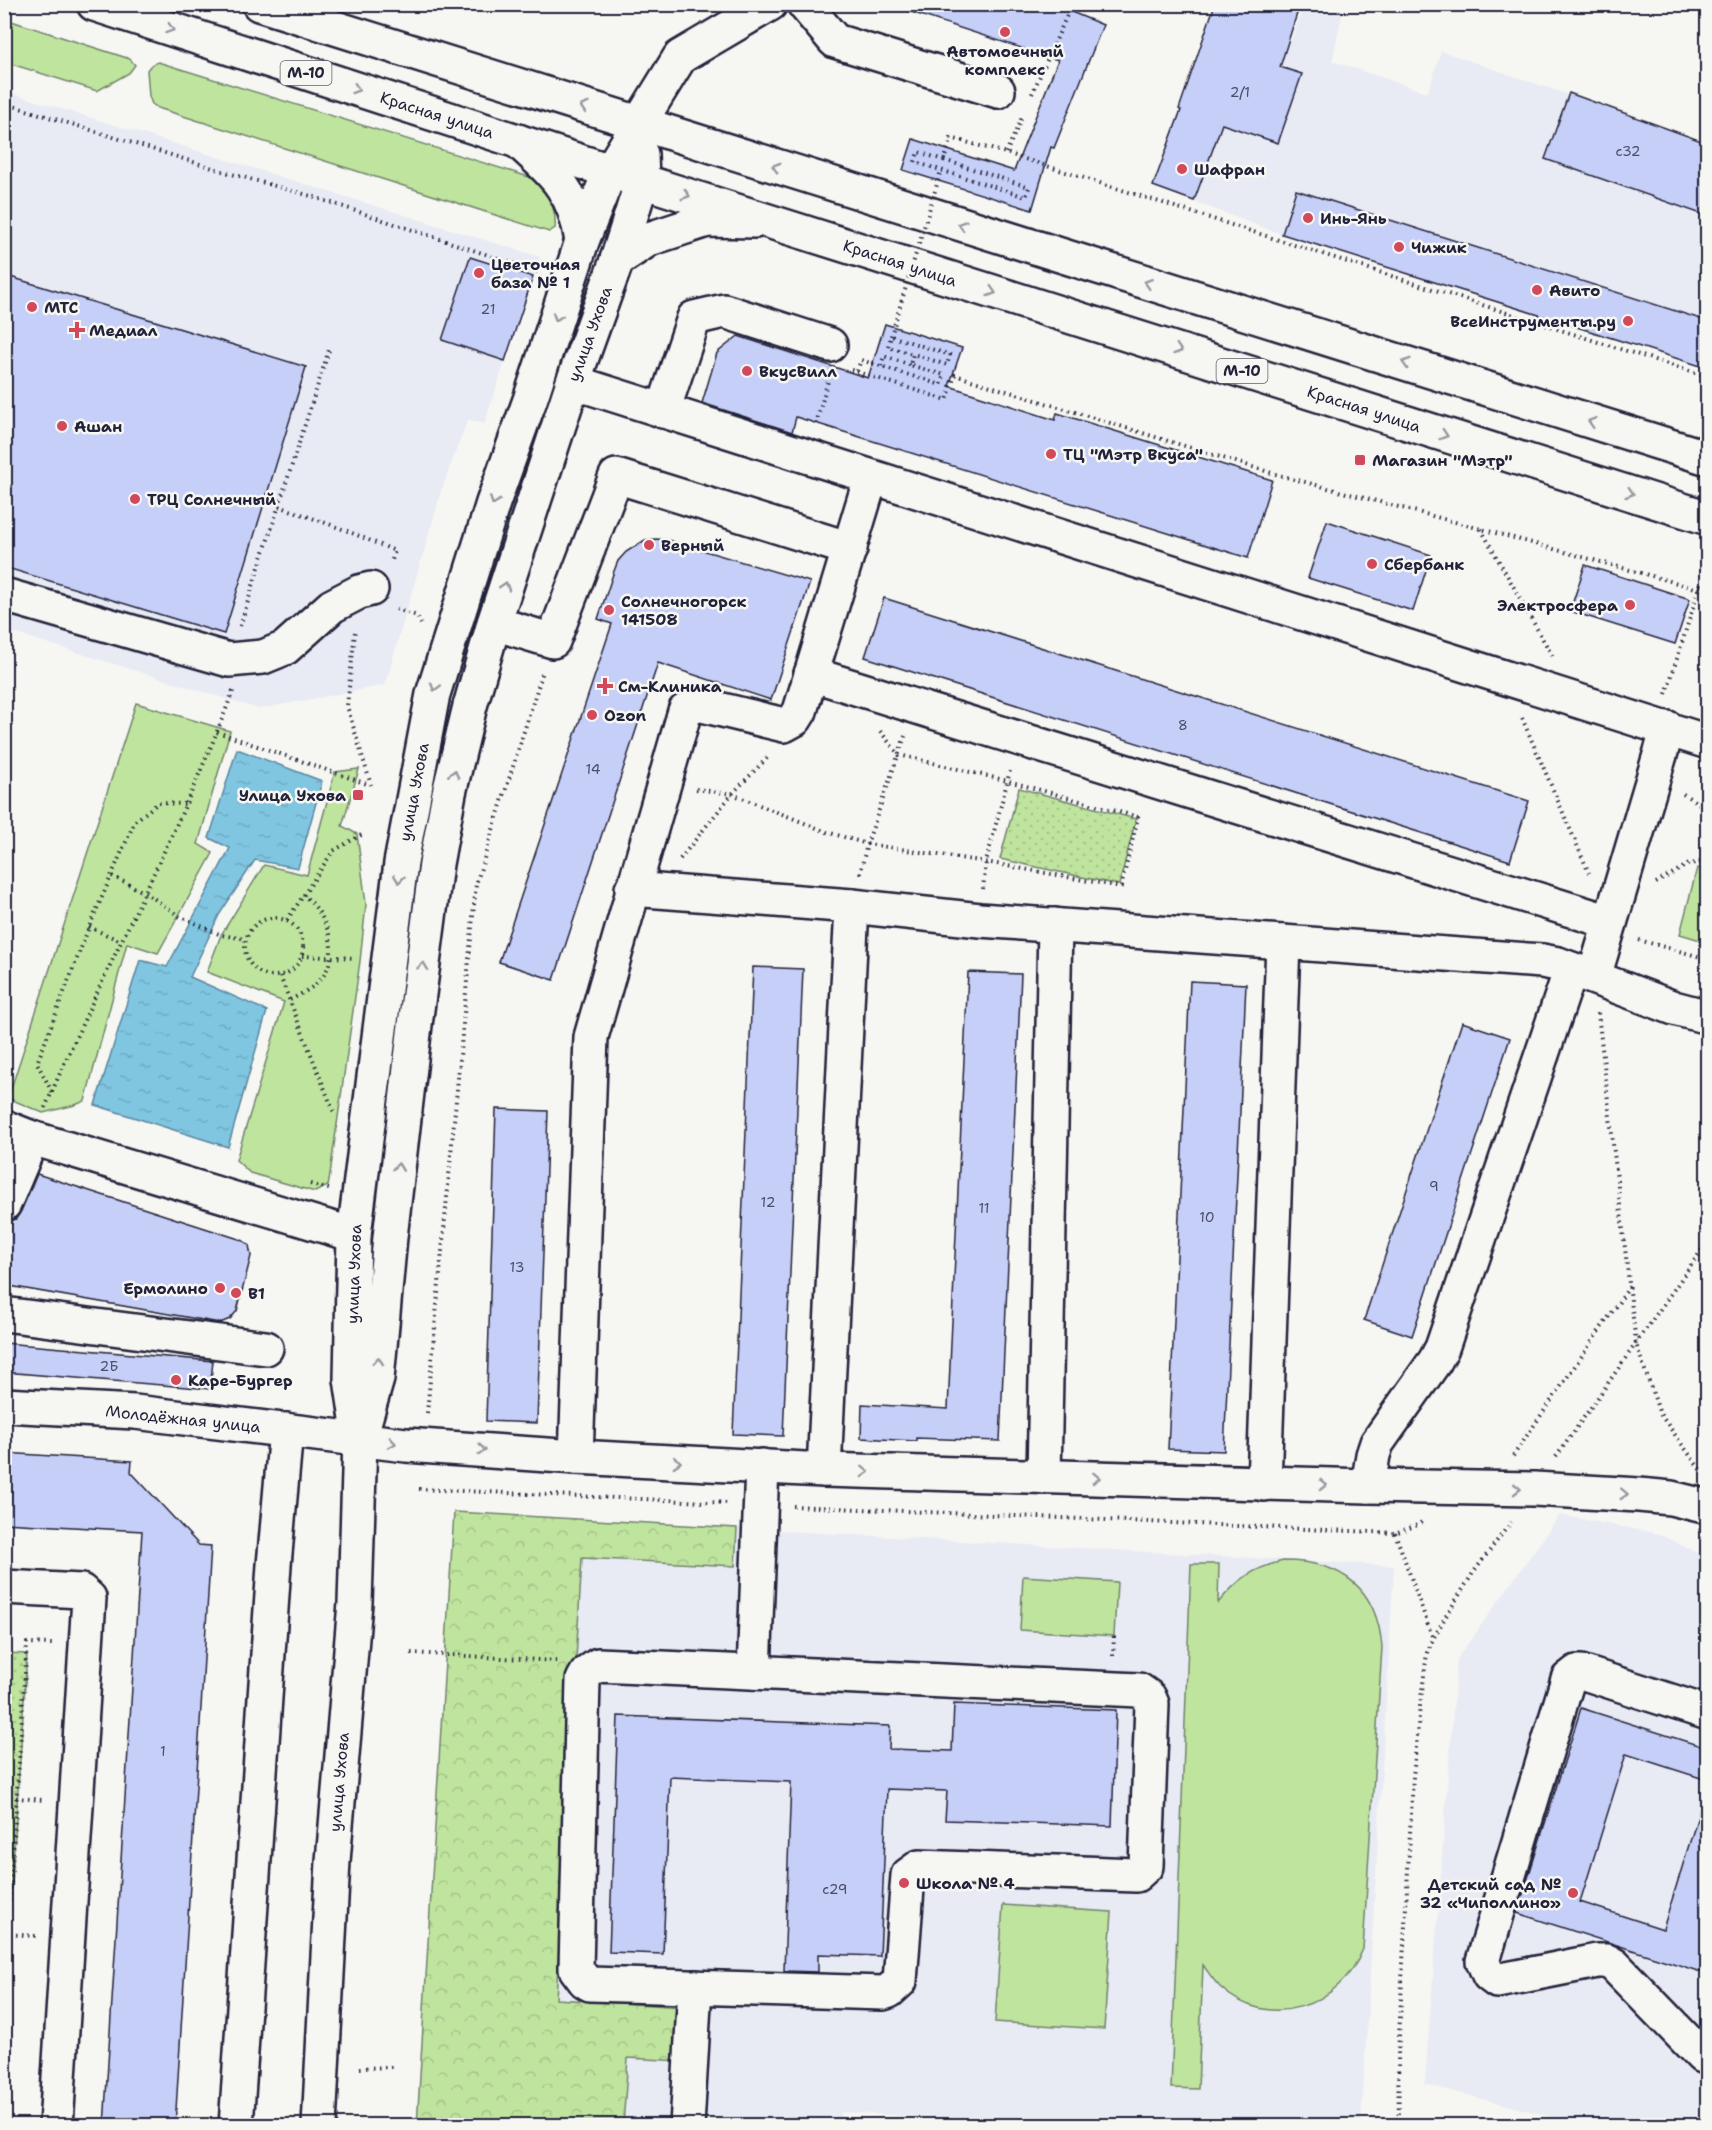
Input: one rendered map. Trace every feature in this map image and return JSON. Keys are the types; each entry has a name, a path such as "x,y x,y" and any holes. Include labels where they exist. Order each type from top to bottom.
{"main road":[{"name":"Красная улица","path":"94,4 610,171 1707,518"},
{"path":"259,4 1707,458"},
{"name":"улица Ухова","path":"319,2126 333,1861 355,1603 360,1439 351,1379 354,1236 400,863 433,694 493,503 530,400 582,241 610,171 680,57 771,4"},
{"path":"804,4 835,41 998,91"},
{"name":"улица Ухова","path":"360,1439 377,1379 390,1237 436,864 449,793 467,717 494,622 642,181 640,125"},
{"path":"518,141 555,174 566,190 579,220 582,241"},
{"path":"617,260 649,240 707,220 745,219 776,223"},
{"path":"663,411 694,318 724,311 836,363"},
{"path":"573,382 1707,741"},
{"path":"494,622 553,642 616,476 850,549"},
{"path":"576,1457 591,1037 644,890 665,786 686,711 702,705 784,725 795,719 800,711 871,477"},
{"path":"4,595 229,660 263,657 285,648 332,606 365,590"},
{"path":"811,674 1611,920"},
{"path":"1368,1486 1377,1443 1442,1348 1582,973 1611,920 1662,726"},
{"path":"644,890 852,906 980,920 1542,961 1582,973 1674,1008 1707,1017"},
{"path":"824,1470 852,906"},
{"path":"1044,1476 1055,925"},
{"path":"1264,1484 1283,942"},
{"path":"4,1204 18,1132 354,1236"},
{"path":"4,1314 266,1348"},
{"name":"Молодёжная улица","path":"4,1405 135,1412 406,1445 576,1457 824,1470 1264,1484 1534,1489 1671,1498 1706,1492"},
{"path":"236,2126 274,1565 286,1430"},
{"path":"754,1672 762,1466"},
{"path":"4,1587 81,1591 87,1594 89,1603 56,2126"},
{"path":"598,1665 754,1672 1139,1690 1149,1697 1152,1704 1146,1866 1136,1875 919,1867 908,1875 900,1981 889,1991 883,1993 590,1984 576,1969 583,1680 586,1673 598,1665"},
{"path":"1707,1713 1581,1672 1577,1672 1568,1679 1483,1961 1491,1978 1497,1981 1606,1961 1614,1965 1702,2056 1707,2056"},
{"path":"687,2126 695,1987"}],"path":[{"path":"1030,100 1072,4"},
{"path":"4,103 232,174 322,199 543,273"},
{"path":"1006,153 1025,110"},
{"path":"944,160 951,138 1006,153 1707,377"},
{"path":"918,152 944,160 1029,187 1026,197 915,162 918,152"},
{"path":"891,336 950,355 947,365 888,347 891,336 941,171"},
{"path":"18,1132 52,1092 121,941 146,893 218,732 234,687 229,660 330,347"},
{"path":"910,364 914,354"},
{"path":"857,371 861,360 941,386 944,375 884,356 881,366"},
{"path":"814,428 836,363 947,400 955,375 1275,474 1699,590"},
{"path":"1481,529 1576,699"},
{"path":"1662,726 1700,585 1707,587"},
{"path":"218,732 371,785 347,706 365,590"},
{"path":"427,1413 476,884 553,642"},
{"path":"864,857 915,706"},
{"path":"1518,709 1611,920 1707,959"},
{"path":"665,786 732,794 827,832 867,844 986,862 1121,887 1138,817 1008,781 899,755 877,728"},
{"path":"986,862 1008,781 1016,738"},
{"path":"644,890 773,751"},
{"path":"52,1092 37,1064 89,927 135,821 158,803 185,804"},
{"path":"287,920 333,851 363,834"},
{"path":"1611,920 1689,864 1707,861"},
{"path":"112,876 146,893 179,916 220,935 246,939"},
{"path":"290,1000 313,987 328,967 330,957 331,946 327,924 312,902 303,895"},
{"path":"279,917 287,920 300,931 304,947 303,956 295,968 280,976 266,975 257,971 251,965 244,948 249,931 262,920 279,917"},
{"path":"89,927 121,941"},
{"path":"303,956 363,959"},
{"path":"1582,973 1630,1286 1636,1344 1660,1414 1706,1492"},
{"path":"280,976 336,1118"},
{"path":"1399,2126 1398,2055 1413,1777 1428,1653 1433,1639 1473,1573 1707,1242"},
{"path":"1491,1489 1630,1286"},
{"path":"419,1489 1395,1533 1418,1525 1432,1514"},
{"path":"1395,1533 1433,1639"},
{"path":"4,1985 27,1643 87,1647"},
{"path":"411,1653 598,1665"},
{"path":"360,2068 392,2067"},
{"path":"1393,2126 1398,2119"}],"shaded area":[{"path":"1305,5 1344,5 1332,61 1428,93 1441,51 1707,143 1707,368 1270,230 1153,186 1203,41 1280,67"},
{"path":"4,91 540,257 484,424 468,419 442,488 385,685 259,709 5,630"},
{"name":"Школа № 4","path":"454,1512 1394,1566 1361,2125 1069,2126 841,2112 840,2126 417,2126"},
{"name":"Детский сад № 32 «Чиполлино»","path":"1560,1515 1659,1534 1707,1558 1707,2125 1585,2125 1425,2084 1457,1659"}],"green space":[{"path":"5,19 130,59 135,65 129,73 97,91 5,62"},
{"path":"158,62 529,177 541,187 549,199 554,213 555,228 549,232 158,108 152,104 149,96 147,70"},
{"path":"136,703 230,731 198,844 213,853 158,953 127,943 85,1101 43,1113 8,1098"},
{"path":"359,769 342,826 357,834 366,904 329,1181 328,1186 315,1192 250,1173 236,1160 284,1002 207,972 221,935 264,865 307,875 335,772"},
{"path":"1019,788 1136,819 1119,885 1000,859"},
{"path":"1697,868 1707,871 1707,942 1680,934"},
{"path":"454,1512 737,1528 735,1566 582,1558 556,1999 685,2007 682,2061 628,2058 623,2125 417,2126"},
{"path":"1283,1561 1304,1562 1338,1572 1364,1593 1373,1608 1379,1626 1382,1647 1363,1949 1352,1969 1338,1986 1301,2007 1280,2010 1259,2008 1239,2001 1220,1987 1203,1965 1198,2089 1171,2088 1191,1564 1219,1564 1218,1603 1232,1587 1247,1576 1263,1567"},
{"path":"1023,1576 1117,1582 1114,1636 1020,1630"},
{"path":"4,1653 27,1654 5,1985"},
{"path":"1003,1905 1112,1912 1104,2029 995,2022"}],"water":[{"path":"237,749 322,781 298,868 255,860 219,915 190,977 267,1011 228,1147 95,1105 140,960 167,967 230,848 209,838"}],"building":[{"path":"906,4 1052,4 1103,25 1054,148 1051,147 1032,210 903,170 913,139 1014,171 1058,60 905,10"},
{"path":"1215,4 1300,4 1280,67 1302,74 1278,143 1222,124 1194,201 1153,186 1181,110 1179,109"},
{"path":"1569,93 1707,143 1707,216 1545,159"},
{"path":"1296,190 1707,321 1707,368 1282,234"},
{"path":"470,257 533,277 505,361 442,340"},
{"name":"ТРЦ Солнечный","path":"4,275 306,367 224,634 4,567"},
{"name":"ТЦ \"Мэтр Вкуса\"","path":"885,324 962,348 949,386 1055,420 1057,413 1272,480 1248,558 796,417 792,432 702,403 717,353 738,336 868,378"},
{"path":"1327,521 1431,555 1413,611 1308,578"},
{"path":"645,540 668,540 810,582 771,700 658,663 554,980 499,962 612,624 598,619 614,571 618,561 626,552"},
{"name":"Электросфера","path":"1585,565 1690,599 1675,644 1570,611"},
{"path":"884,598 1529,801 1510,861 865,657"},
{"path":"753,967 803,969 783,1436 733,1434"},
{"path":"968,972 1021,974 1000,1441 916,1438 916,1441 861,1438 862,1404 948,1409"},
{"path":"1190,981 1246,984 1224,1451 1168,1449"},
{"path":"1462,1022 1510,1038 1412,1336 1364,1320"},
{"path":"496,1109 548,1111 537,1423 486,1421"},
{"path":"37,1174 242,1240 249,1245 251,1256 237,1311 230,1319 220,1323 4,1285 4,1245 11,1221 16,1219 21,1211"},
{"path":"4,1343 213,1361 210,1389 4,1372"},
{"path":"4,1453 132,1461 131,1472 199,1545 211,1546 175,2126 104,2126 142,1531 4,1523"},
{"path":"954,1704 1116,1710 1112,1826 945,1820 947,1791 887,1789 880,1956 818,1954 818,1972 784,1971 791,1782 670,1777 663,1954 609,1952 618,1716 890,1726 889,1749 952,1751"},
{"path":"1581,1708 1707,1748 1707,1780 1626,1754 1580,1902 1663,1929 1701,1806 1707,1807 1707,1974 1517,1913"}],"place":[{"name":"Автомоечный комплекс","path":"1005,32"},
{"name":"Шафран","path":"1182,169"},
{"name":"Инь-Янь","path":"1308,218"},
{"name":"Чижик","path":"1399,247"},
{"name":"Цветочная база № 1","path":"479,273"},
{"name":"Авито","path":"1537,290"},
{"name":"МТС","path":"32,307"},
{"name":"ВсеИнструменты.ру","path":"1628,321"},
{"name":"Медиал","path":"77,330"},
{"name":"ВкусВилл","path":"747,371"},
{"name":"Ашан","path":"62,426"},
{"name":"ТЦ \"Мэтр Вкуса\"","path":"1051,454"},
{"name":"Магазин \"Мэтр\"","path":"1360,460"},
{"name":"ТРЦ Солнечный","path":"135,499"},
{"name":"Верный","path":"649,545"},
{"name":"Сбербанк","path":"1372,564"},
{"name":"Электросфера","path":"1630,605"},
{"name":"Солнечногорск 141508","path":"609,610"},
{"name":"См-Клиника","path":"605,686"},
{"name":"Ozon","path":"592,715"},
{"name":"Улица Ухова","path":"358,795"},
{"name":"Ермолино","path":"220,1288"},
{"name":"В1","path":"236,1293"},
{"name":"Каре-Бургер","path":"176,1380"},
{"name":"Школа № 4","path":"904,1883"},
{"name":"Детский сад № 32 «Чиполлино»","path":"1573,1893"}]}
